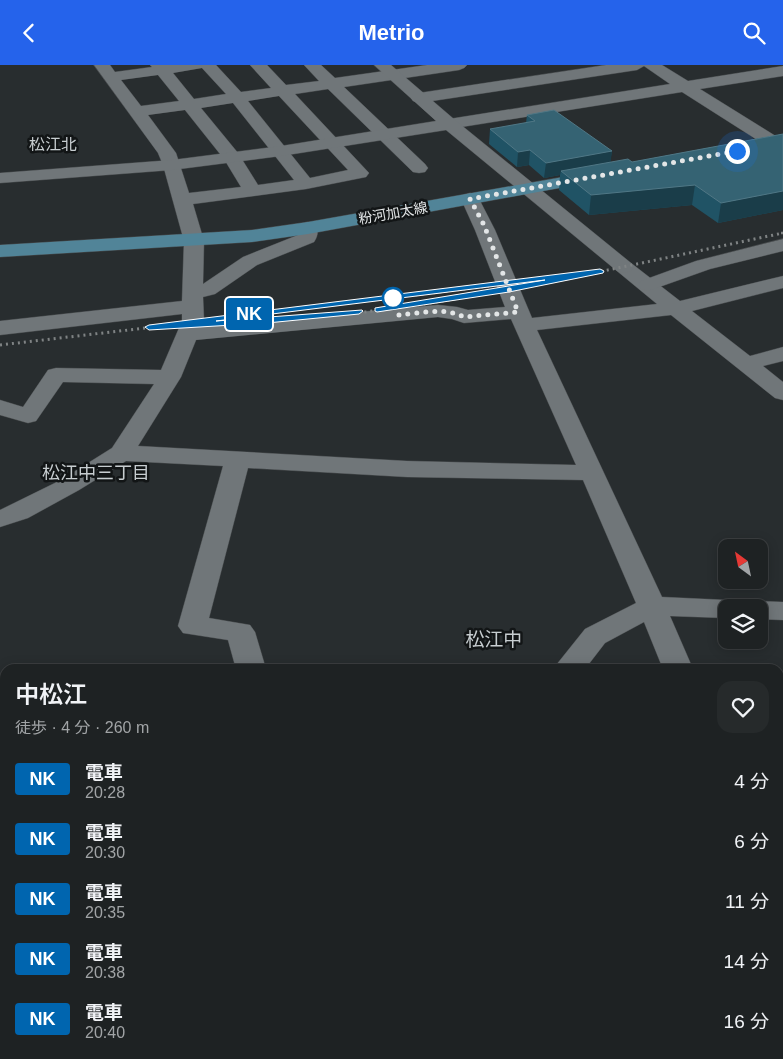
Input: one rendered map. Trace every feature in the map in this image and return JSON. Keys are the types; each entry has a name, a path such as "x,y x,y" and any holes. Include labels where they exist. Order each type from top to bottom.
{"main road":[{"path":"747,149 780,143"},
{"name":"粉河加太線","path":"0,251 194,241 252,236 308,228 611,173"}],"street":[{"path":"106,71 197,65"},
{"path":"207,65 238,98 282,151 306,184"},
{"path":"182,200 306,184 360,173 258,65"},
{"path":"312,65 419,169"},
{"path":"137,112 332,84 388,70 459,65"},
{"path":"419,98 637,65"},
{"path":"651,65 780,143"},
{"path":"160,67 232,157 253,191"},
{"path":"388,70 526,189 783,393"},
{"path":"0,519 19,512 70,485 122,453 170,377 193,321 194,241 172,165 167,153 106,71"},
{"path":"0,178 172,165 282,151 783,71"},
{"path":"470,199 484,225 521,319 593,473 676,664"},
{"path":"0,328 192,299 250,261 308,238 308,228"},
{"path":"648,285 703,265 783,245"},
{"path":"188,334 438,311 456,313 464,317 521,319 677,308 783,282"},
{"path":"746,364 783,354"},
{"path":"0,407 28,416 56,375 170,377"},
{"path":"122,453 237,461 407,469 593,473"},
{"path":"237,461 193,626 240,631 249,664"},
{"path":"572,664 595,636 652,606 718,609"},
{"path":"768,610 783,611"}],"building":[{"path":"554,110 612,151 546,163 530,150 518,152 490,129 535,121 527,115"},
{"path":"783,134 783,191 721,203 695,185 591,195 561,171 628,159 632,162"}],"railway":[{"path":"149,328 304,318 397,308 543,283 783,233 781,233"},
{"path":"231,317 489,286"},
{"path":"0,345 154,327"}],"train":[{"name":"NK","path":"359,311 267,321 149,327 468,289 600,271 509,290 377,310"}],"district":[{"name":"松江北","path":"53,144"},
{"name":"松江中三丁目","path":"96,473"},
{"name":"松江中","path":"494,639"}],"route":[{"path":"393,298 399,315 438,311 456,313 464,317 518,312 484,225 470,199 737,151"}]}
